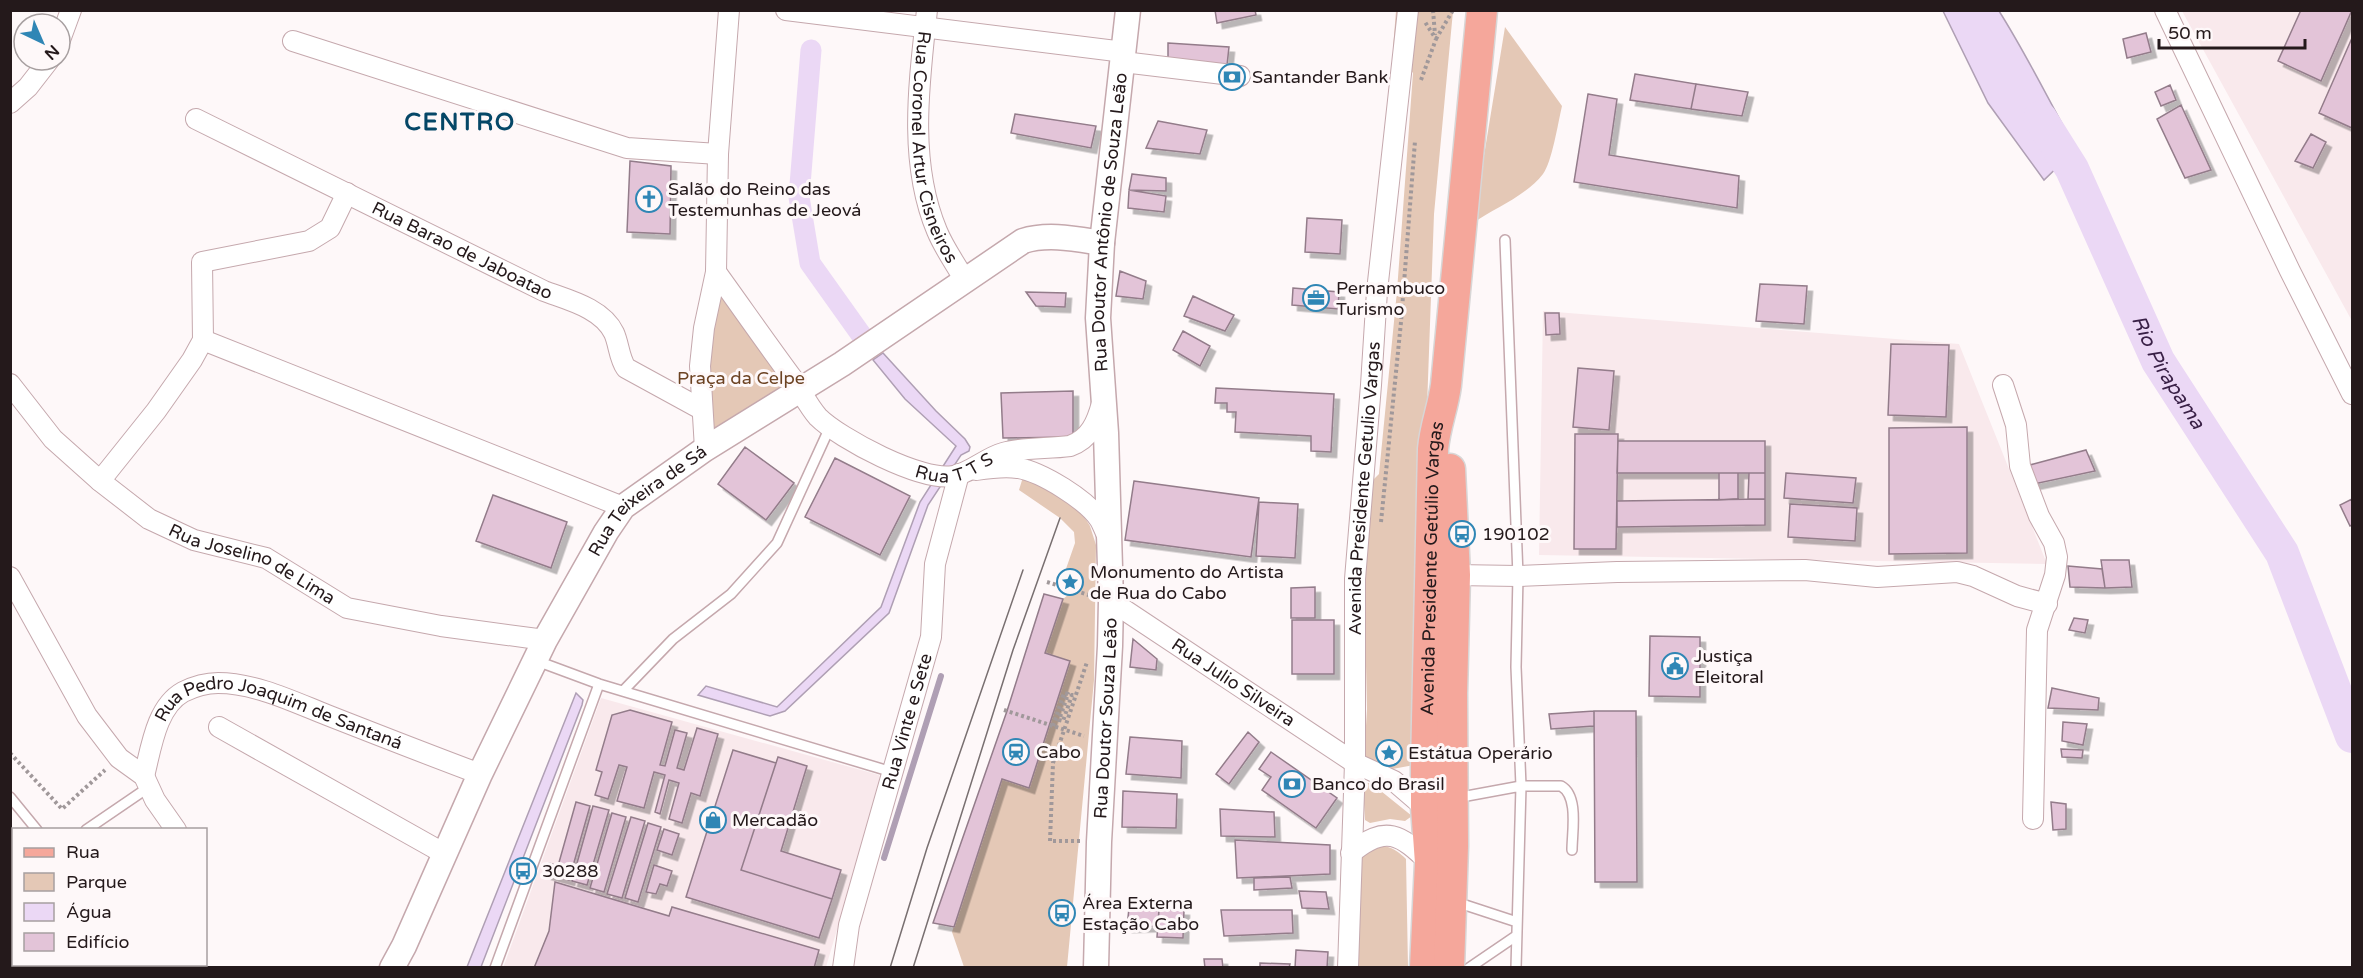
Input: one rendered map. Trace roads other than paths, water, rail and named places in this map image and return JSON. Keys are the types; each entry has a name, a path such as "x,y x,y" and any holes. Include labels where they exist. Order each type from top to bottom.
{"main road":[{"name":"Avenida Presidente Getúlio Vargas","path":"1449,968 1452,901 1442,854 1433,449 1434,429 1444,403 1482,10"},
{"name":"Avenida Presidente Getúlio Vargas","path":"1440,803 1452,693 1455,576 1446,385"},
{"name":"Avenida Presidente Getúlio Vargas","path":"1425,968 1442,854"}],"street":[{"path":"705,448 700,409 700,366 704,328 716,272 718,154 729,10"},
{"path":"786,10 926,19 1123,57 1240,76"},
{"name":"Rua Doutor Antônio de Souza Leão","path":"1106,433 1098,318 1102,243 1128,10"},
{"path":"2165,10 2290,271 2352,394"},
{"name":"Avenida Presidente Getulio Vargas","path":"1348,968 1355,763 1355,579 1377,291 1414,13"},
{"name":"Rua Coronel Artur Cisneiros","path":"926,19 917,138 920,167 937,230 964,279"},
{"path":"293,41 627,148 718,154"},
{"path":"10,103 28,87 40,72"},
{"name":"Rua Barao de Jaboatao","path":"196,119 544,291 587,308 612,329 626,368 700,409"},
{"path":"100,481 162,402 192,360 203,340 202,262 309,242 330,228 347,193"},
{"name":"Rua Teixeira de Sá","path":"392,968 404,946 480,774 541,650 606,531 623,507 705,448 801,390 1023,241 1035,237 1102,243"},
{"name":"Rua T T S","path":"716,272 801,390 817,416 830,427 911,470 953,476 1003,453 1070,446 1079,443 1086,438 1098,418 1104,396"},
{"path":"203,340 623,507"},
{"name":"Rua Joselino de Lima","path":"10,384 53,439 100,481 149,519 194,540 266,558 347,608 441,626 541,650"},
{"path":"2003,385 2016,425 2020,466 2039,516 2054,543 2057,556 2055,575 2037,630 2032,819"},
{"name":"Rua Doutor Souza Leão","path":"1096,968 1099,842 1110,646 1102,598 1110,541 1106,433"},
{"path":"964,472 1018,468 1039,475 1072,495 1090,510 1099,519 1110,541"},
{"name":"Rua Vinte e Sete","path":"843,968 849,925 931,637 935,598 935,564 964,472"},
{"path":"1455,576 1805,570 1877,577 1957,572 1973,576 2017,596 2047,604"},
{"path":"10,577 87,716 119,758 146,782 154,800 175,828"},
{"name":"Rua Julio Silveira","path":"1102,598 1355,763 1440,803"},
{"name":"Rua Pedro Joaquim de Santaná","path":"146,782 157,727 168,706 182,693 202,685 219,683 249,687 288,699 480,774"},
{"path":"219,727 445,854"},
{"path":"1351,853 1376,836 1386,834 1397,837 1414,847 1442,854"}],"lane":[{"path":"1505,240 1518,576 1516,667 1521,786 1516,968"},
{"path":"623,691 673,639 731,594 777,543 830,427"},
{"path":"541,650 599,684 892,772"},
{"path":"495,968 599,684"},
{"path":"88,828 146,782"},
{"path":"1440,803 1521,786 1556,784 1566,789 1571,799 1572,850"},
{"path":"10,797 35,828"},
{"path":"1452,901 1517,922"},
{"path":"1469,968 1516,936"}],"water":[{"path":"1943,11 1999,11 2076,149 2044,180 1988,103"},
{"path":"883,353 970,447 969,451 961,455 928,505 889,613 785,711 770,716 698,695 706,686 777,707 881,607 920,502 956,446 905,399 873,360"},
{"path":"576,693 583,700 582,705 481,967 467,967"}],"waterway":[{"path":"811,50 799,197 810,263 862,336"},
{"name":"Rio Pirapama","path":"2040,118 2072,169 2158,361 2282,553 2352,736"},
{"path":"884,858 941,676"}],"tram line":[{"path":"913,968 1013,650 1060,518"},
{"path":"890,968 927,848 1023,570"}],"place":[{"name":"Santander Bank","path":"1232,77"},
{"name":"Salão do Reino das Testemunhas de Jeová","path":"649,199"},
{"name":"Pernambuco Turismo","path":"1316,298"},
{"name":"190102","path":"1462,534"},
{"name":"Monumento do Artista de Rua do Cabo","path":"1070,582"},
{"name":"Justiça Eleitoral","path":"1675,666"},
{"name":"Cabo","path":"1016,752"},
{"name":"Estátua Operário","path":"1389,753"},
{"name":"Banco do Brasil","path":"1292,784"},
{"name":"Mercadão","path":"713,820"},
{"name":"30288","path":"523,871"},
{"name":"Área Externa Estação Cabo","path":"1062,913"}],"district":[{"name":"CENTRO","path":"460,122"}],"park label":[{"name":"Praça da Celpe","path":"741,378"}]}
